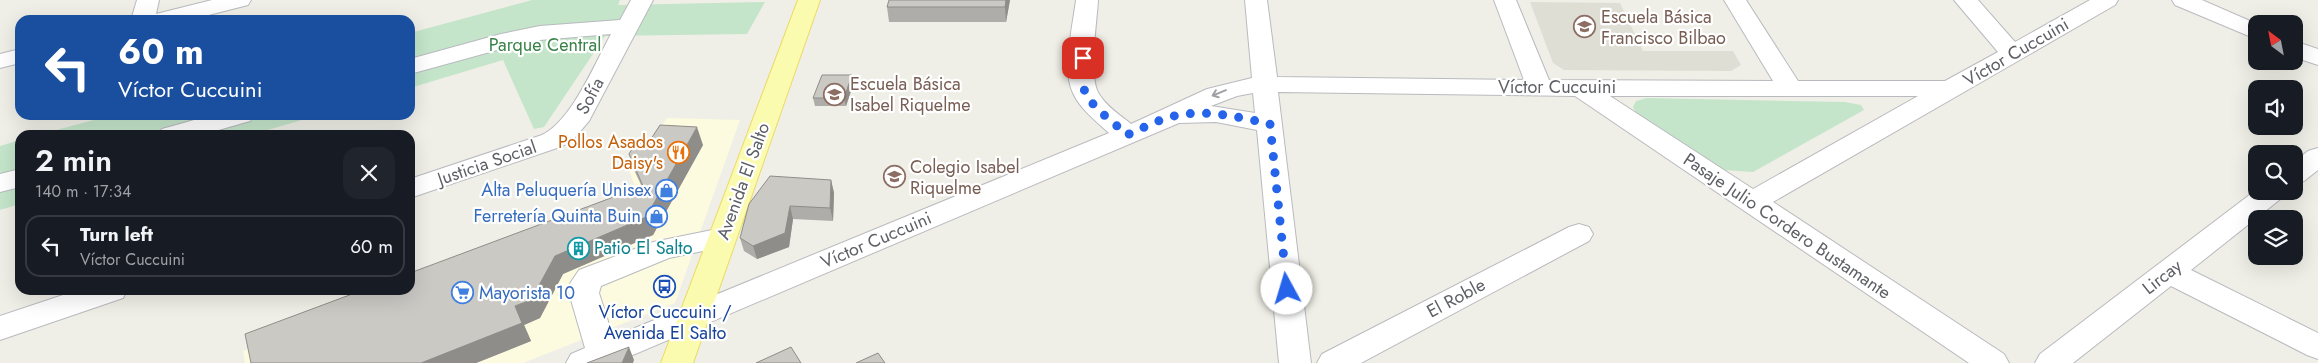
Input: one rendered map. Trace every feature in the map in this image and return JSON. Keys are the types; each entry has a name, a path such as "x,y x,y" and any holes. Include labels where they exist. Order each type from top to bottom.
{"main road":[{"name":"Avenida El Salto","path":"677,363 809,0"}],"street":[{"path":"144,15 148,0"},
{"path":"181,15 240,0"},
{"name":"Sofía","path":"563,135 576,121 642,0"},
{"path":"1087,0 1082,77 1084,90 1094,103 1127,135"},
{"path":"1256,0 1294,363"},
{"path":"1505,0 1539,88"},
{"path":"1735,0 1790,88"},
{"path":"1965,0 2013,54"},
{"name":"Víctor Cuccuini","path":"1752,202 2107,0"},
{"path":"2183,0 2248,28"},
{"path":"415,66 509,39 540,33 628,26"},
{"path":"2303,52 2318,58"},
{"path":"0,61 15,57"},
{"name":"Víctor Cuccuini","path":"593,359 1170,117 1220,92 1235,87 1266,84 1539,88 1952,88"},
{"name":"Pasaje Julio Cordero Bustamante","path":"1581,88 1993,363"},
{"name":"Víctor Cuccuini","path":"1170,117 1194,113 1216,114 1270,124"},
{"path":"188,130 224,120"},
{"name":"Justicia Social","path":"415,187 537,146 563,135"},
{"path":"2303,168 2318,157"},
{"path":"0,183 15,179"},
{"name":"Lircay","path":"2051,363 2261,200"},
{"name":"El Roble","path":"1333,363 1579,234"},
{"path":"593,359 584,293 584,285 590,278 663,249 722,238"},
{"path":"2169,272 2318,346"},
{"path":"0,328 97,295"}],"shaded area":[{"name":"Escuela Básica Francisco Bilbao","path":"1530,2 1620,3 1643,51 1733,51 1741,65 1731,71 1564,70 1553,63"},
{"path":"667,118 740,120 675,303 523,363 245,363 243,351 394,295 415,295 415,287 641,203 629,170"}],"green space":[{"name":"Parque Central","path":"532,0 620,0 618,5 765,2 747,34 605,36 544,127 534,129 503,60 415,86 415,32"},
{"path":"1647,98 1845,102 1861,105 1864,110 1753,172 1724,170 1637,115 1633,107 1636,101"},
{"path":"94,120 302,120 268,130 56,130"},
{"path":"15,142 15,206 0,210 0,146"}],"building":[{"path":"889,0 1006,0 1005,7 887,7"},
{"path":"822,75 852,75 844,98 813,98"},
{"path":"660,125 697,127 646,217 555,256 531,300 515,306 522,323 421,363 251,363 245,334 350,295 415,295 415,271 643,186 629,154 636,142 649,142"},
{"path":"770,176 831,180 830,208 790,206 785,233 753,246 740,238 749,204"},
{"path":"629,347 622,363 587,363"},
{"path":"791,347 801,363 756,363"},
{"path":"878,353 885,363 856,363"}],"place":[{"name":"Escuela Básica Francisco Bilbao","path":"1585,27"},
{"name":"Escuela Básica Isabel Riquelme","path":"834,94"},
{"name":"Pollos Asados Daisy's","path":"679,152"},
{"name":"Colegio Isabel Riquelme","path":"894,177"},
{"name":"Alta Peluquería Unisex","path":"667,190"},
{"name":"Ferretería Quinta Buin","path":"657,216"},
{"name":"Patio El Salto","path":"578,248"},
{"name":"Víctor Cuccuini / Avenida El Salto","path":"665,287"},
{"name":"Mayorista 10","path":"463,293"}],"route":[{"path":"1083,58 1082,77 1084,90 1094,103 1127,135 1170,117 1194,113 1237,117 1270,124 1287,289"}]}
